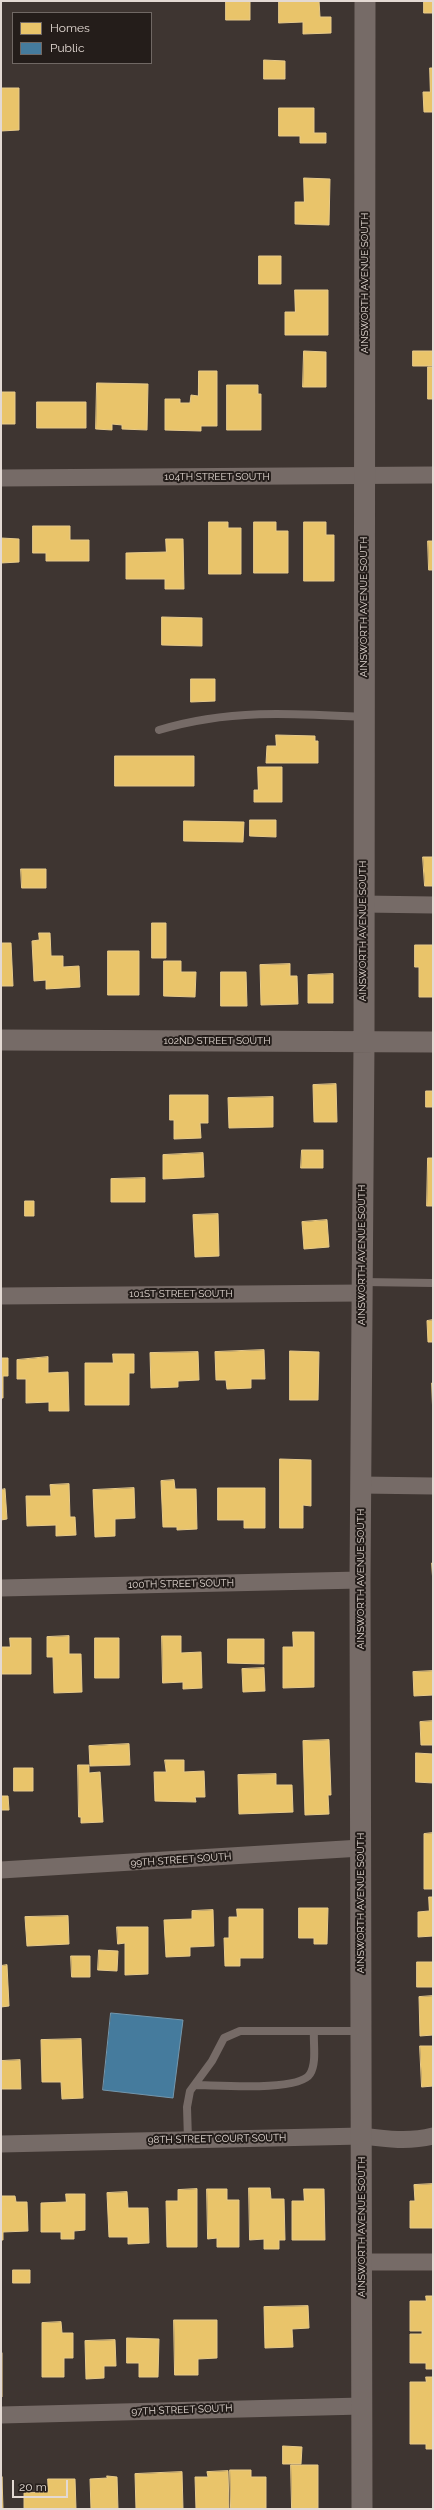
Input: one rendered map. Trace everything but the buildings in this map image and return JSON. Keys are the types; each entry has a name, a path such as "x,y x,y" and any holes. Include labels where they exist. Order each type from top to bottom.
{"street":[{"name":"AINSWORTH AVENUE SOUTH","path":"362,2509 360,1580 364,1042 365,1"},
{"name":"104TH STREET SOUTH","path":"1,478 433,475"},
{"path":"363,904 433,905"},
{"name":"102ND STREET SOUTH","path":"1,1040 433,1042"},
{"name":"101ST STREET SOUTH","path":"1,1296 362,1287"},
{"path":"361,1486 433,1486"},
{"name":"100TH STREET SOUTH","path":"1,1588 360,1580"},
{"name":"99TH STREET SOUTH","path":"1,1870 361,1848"},
{"name":"98TH STREET COURT SOUTH","path":"1,2144 362,2136 400,2140 419,2140 433,2136"},
{"path":"362,2262 433,2262"},
{"name":"97TH STREET SOUTH","path":"1,2415 362,2406"}],"lane":[{"path":"159,730 192,719 278,712 364,717"},
{"path":"362,1287 433,1283"},
{"path":"188,2140 187,2107 190,2091 212,2061 224,2038 240,2031 361,2032"},
{"path":"195,2085 286,2085 301,2081 310,2074 313,2063 314,2031"}]}
